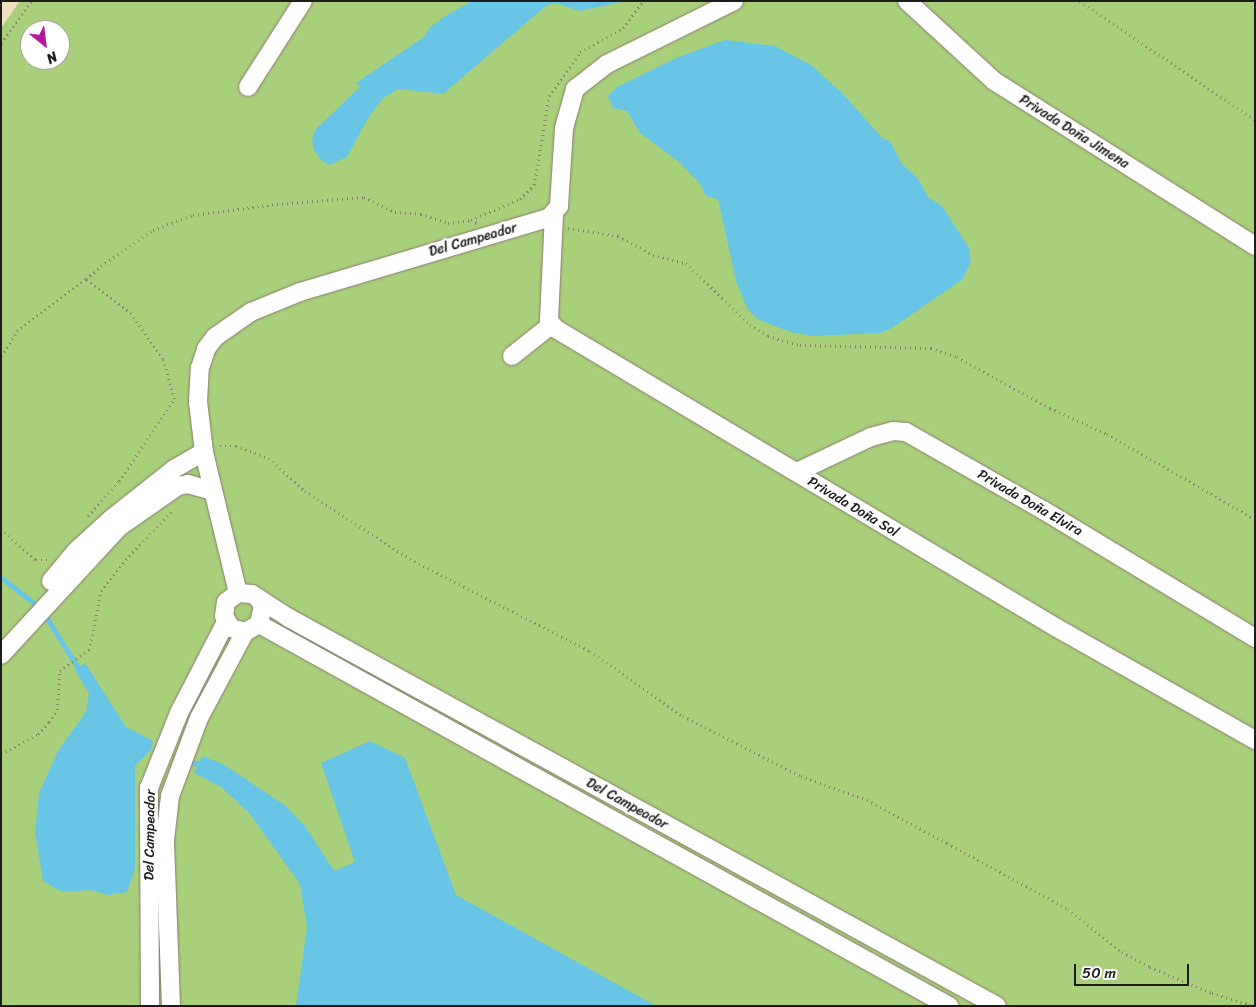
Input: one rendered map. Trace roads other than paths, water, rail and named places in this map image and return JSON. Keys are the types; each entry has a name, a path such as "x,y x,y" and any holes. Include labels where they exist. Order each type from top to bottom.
{"street":[{"path":"248,87 304,1"},
{"path":"512,356 552,325 553,221 559,206 567,110 576,88 608,64 734,1"},
{"name":"Privada Doña Jimena","path":"907,1 994,81 1255,246"},
{"name":"Del Campeador","path":"238,593 206,459 198,402 200,368 206,349 232,323 300,292 496,232 542,220 553,221"},
{"name":"Privada Doña Sol","path":"552,325 1057,628 1255,740"},
{"name":"Privada Doña Elvira","path":"797,472 871,437 893,431 906,432 1043,510 1255,638"},
{"path":"1,656 76,552 111,519 174,469 206,459"},
{"path":"42,600 119,527 152,502 183,485 213,491"},
{"name":"Del Campeador","path":"949,1006 487,752 252,628 237,631 226,622 224,616 226,602 238,593 252,594 904,957 998,1006"},
{"name":"Del Campeador","path":"171,1006 165,840 170,796 199,718 263,606 258,598"},
{"path":"1,640 25,621"},
{"name":"Del Campeador","path":"150,1006 149,788 179,713 226,622"},
{"path":"487,752 498,732"},
{"path":"689,864 702,845"},
{"path":"893,976 904,957"}],"water":[{"path":"472,1 625,1 580,11 555,3 546,6 443,94 399,89 384,97 368,118 347,157 329,165 321,160 314,150 312,140 315,130 360,87 356,83 424,37 430,27"},
{"path":"725,40 775,46 811,65 844,95 883,139 890,141 901,163 918,179 929,198 942,206 969,248 971,261 963,279 892,328 880,333 813,336 791,332 757,319 747,308 736,281 718,199 706,196 700,184 679,162 640,133 627,111 613,108 608,96 617,87 676,58"},
{"path":"85,663 126,727 153,741 151,750 135,766 135,869 127,892 108,895 91,890 62,892 43,881 35,832 39,793 58,751 86,712 89,693 75,670"},
{"path":"370,741 405,758 456,895 656,1006 296,1006 307,927 300,884 249,813 221,787 194,773 202,756 223,764 286,806 305,826 334,871 355,862 321,763"}],"waterway":[{"path":"1,577 39,607"},
{"path":"44,613 81,672"},
{"path":"188,761 203,766"}]}
